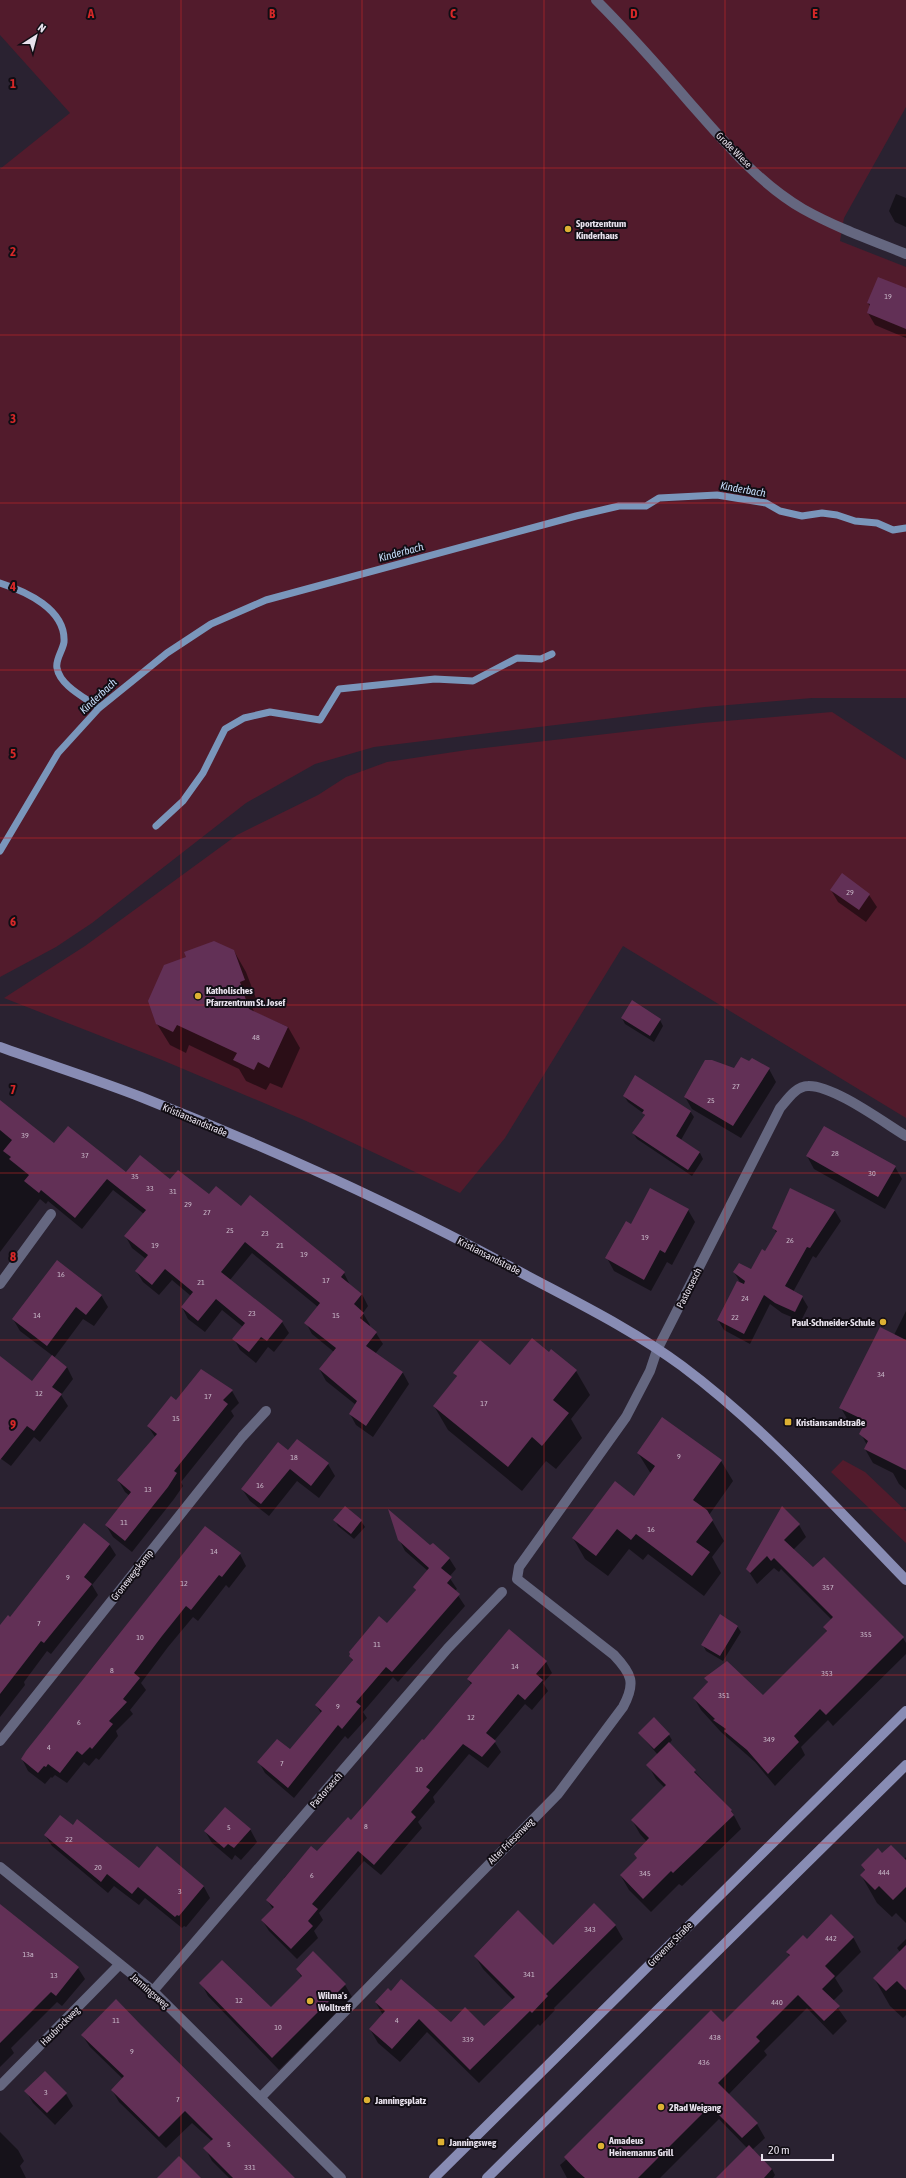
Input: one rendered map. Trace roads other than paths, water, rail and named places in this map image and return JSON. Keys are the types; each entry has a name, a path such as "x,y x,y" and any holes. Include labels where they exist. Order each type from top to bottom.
{"main road":[{"name":"Kristiansandstraße","path":"0,1047 139,1096 364,1194 503,1263 657,1350 696,1377 734,1408 791,1461 906,1580"},
{"name":"Grevener Straße","path":"434,2178 906,1711"},
{"path":"487,2178 906,1765"}],"street":[{"name":"Große Wiese","path":"596,0 633,38 730,148 769,184 809,212 906,254"},
{"name":"Pastorsesch","path":"513,1581 518,1567 626,1418 647,1377 657,1350 780,1108 795,1091 807,1086 831,1091 906,1136"},
{"path":"0,1284 51,1214"},
{"name":"Gronewegskamp","path":"0,1741 242,1437 266,1411"},
{"name":"Alter Friesenweg","path":"260,2097 558,1794 623,1707 630,1694 631,1680 626,1668 614,1655 513,1581"},
{"name":"Pastorsesch","path":"153,1991 448,1648 502,1592"},
{"name":"Janningsweg","path":"0,1867 119,1965 153,1991 341,2178"},
{"name":"Haubrockweg","path":"0,2086 119,1965"}],"waterway":[{"name":"Kinderbach","path":"0,851 58,753 99,708 167,653 211,624 266,600 576,516 619,506 646,506 659,498 717,495 766,503 780,511 802,516 822,513 837,515 855,521 877,523 893,530 906,528"},
{"path":"0,583 32,596 51,611 63,630 64,642 57,665 59,674 68,686 99,708"},
{"path":"156,826 183,801 203,773 225,729 244,718 270,712 320,720 339,689 435,679 473,681 517,658 541,659 552,654"}],"place":[{"name":"Sportzentrum Kinderhaus","path":"568,229"},
{"name":"Katholisches Pfarrzentrum St. Josef","path":"198,996"},
{"name":"Paul-Schneider-Schule","path":"883,1322"},
{"name":"Kristiansandstraße","path":"788,1422"},
{"name":"Wilma's Wolltreff","path":"310,2001"},
{"name":"Janningsplatz","path":"367,2100"},
{"name":"2Rad Weigang","path":"661,2107"},
{"name":"Janningsweg","path":"441,2142"},
{"name":"Amadeus Heinemanns Grill","path":"601,2146"}]}
